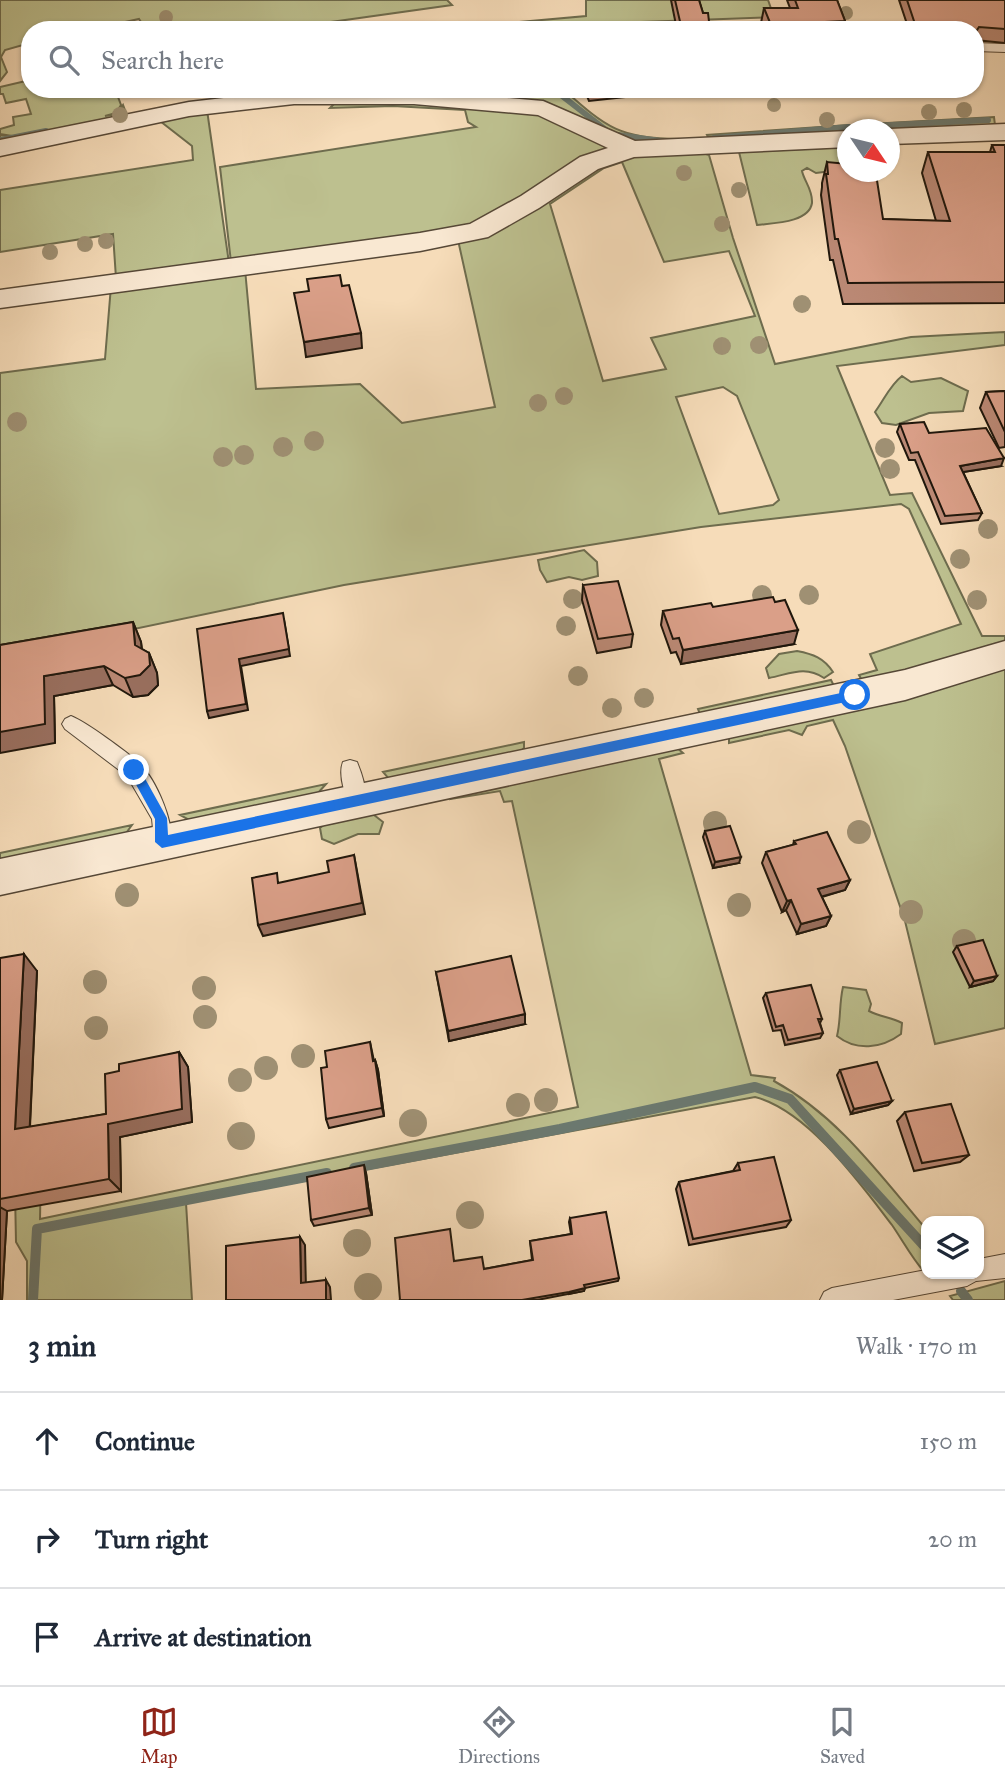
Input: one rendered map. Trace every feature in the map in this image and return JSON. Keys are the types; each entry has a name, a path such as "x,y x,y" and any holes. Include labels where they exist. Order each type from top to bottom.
{"street":[{"path":"0,148 120,121 189,109 298,98"},
{"path":"426,98 543,108 631,149"},
{"path":"900,137 1005,132"},
{"path":"0,299 420,242 478,231 530,202 589,163 631,149 837,140"},
{"path":"0,877 162,842 354,784 905,685 1005,655"}],"lane":[{"path":"984,47 1005,48"},
{"path":"71,724 134,770 161,818 162,842"},
{"path":"984,1270 1005,1266"},
{"path":"832,1300 941,1279"}],"green space":[{"path":"0,0 447,0 452,5 338,21 21,21 21,46 5,50 1,57 7,72 0,81"},
{"path":"586,0 768,0 774,17 668,21 530,21 586,16"},
{"path":"21,82 21,98 118,98 121,105 116,113 105,116 117,114 123,105 128,118 0,146 0,135 12,136 0,134 0,129 14,125 13,117 31,114 26,99 6,103 3,94 0,94 0,87"},
{"path":"429,98 573,98 616,129 643,136 681,139 682,143 627,141 576,118"},
{"path":"396,101 524,109 617,144 457,232 231,262 220,167 476,127 468,122 465,110 393,106 330,108 334,104"},
{"path":"207,110 229,263 116,278 113,234 0,252 0,190 193,160 192,146 160,121"},
{"path":"994,117 995,125 900,128 900,122"},
{"path":"837,126 837,135 710,141 707,135"},
{"path":"837,147 837,170 816,173 807,168 802,171 812,198 809,210 789,221 757,225 739,152"},
{"path":"700,152 709,155 733,238 775,364 911,337 1005,332 1005,345 837,366 890,495 912,493 982,636 1005,636 1005,644 864,684 859,675 877,670 870,654 961,624 909,509 901,504 701,527 344,585 0,657 0,373 105,359 111,286 245,269 256,389 360,384 402,423 495,407 458,240 598,165 629,156","holes":["622,162 664,262 729,251 755,316 651,338 666,369 603,381 550,204 604,168","723,387 737,396 779,500 773,505 719,514 676,397"]},
{"path":"902,376 911,382 941,378 968,391 963,411 929,413 896,425 882,423 875,412"},
{"path":"584,550 597,562 598,576 582,580 569,577 547,582 538,560"},
{"path":"797,651 818,657 833,672 824,678 804,671 769,678 766,668 779,654"},
{"path":"1005,662 1005,1028 935,1044 905,921 845,746 833,720 807,726 802,735 789,730 729,743 729,734"},
{"path":"831,680 836,690 702,719 698,709"},
{"path":"524,742 524,748 516,757 389,779 383,772"},
{"path":"676,747 683,753 659,759 751,1075 775,1078 774,1081 797,1095 838,1129 875,1168 921,1223 921,1268 892,1225 831,1150 794,1117 755,1097 186,1203 192,1300 27,1300 27,1261 16,1242 15,1192 41,1167 40,1219 578,1107 512,801 504,802 500,791 451,799 453,796"},
{"path":"326,784 310,802 200,826 180,815"},
{"path":"353,814 374,815 383,822 379,834 358,834 334,844 322,839 320,828 332,818"},
{"path":"132,825 118,844 0,868 0,853"},
{"path":"843,987 866,990 871,1004 869,1011 902,1023 901,1034 885,1043 869,1046 852,1044 837,1036"},
{"path":"1005,1281 1005,1300 953,1300 950,1296"}],"building":[{"path":"675,0 699,0 703,13 708,13 709,21 680,21"},
{"path":"795,0 837,0 845,21 769,21 764,8 798,8"},
{"path":"907,0 1005,0 1005,29 984,27 984,21 914,21"},
{"path":"992,145 1005,145 1005,282 848,283 838,239 835,239 826,174 827,162 837,163 837,182 877,182 883,219 950,221 928,152 995,152"},
{"path":"340,275 342,286 349,285 361,333 304,342 294,293 309,291 307,279"},
{"path":"1005,391 1005,432 986,392"},
{"path":"924,422 929,433 986,428 1004,458 960,466 982,513 945,516 918,452 911,453 900,424"},
{"path":"618,581 633,634 598,639 583,585"},
{"path":"773,597 775,602 785,600 798,630 683,650 679,638 673,639 663,611 711,603 713,607"},
{"path":"283,613 289,649 239,659 246,704 207,711 197,629"},
{"path":"133,622 135,645 149,653 150,665 140,675 125,678 104,666 44,676 45,724 0,732 0,645"},
{"path":"730,826 741,857 715,862 705,831"},
{"path":"827,832 850,880 818,889 831,916 801,924 791,900 787,901 766,852"},
{"path":"354,855 362,903 258,925 252,878 277,873 278,883 329,872 327,861"},
{"path":"983,940 997,976 974,981 957,946"},
{"path":"24,954 15,1129 106,1114 105,1074 119,1071 119,1064 179,1052 182,1109 108,1124 109,1179 0,1199 0,958"},
{"path":"511,956 525,1014 448,1031 436,972"},
{"path":"811,985 822,1019 818,1019 823,1033 788,1040 783,1025 776,1027 766,993"},
{"path":"370,1042 382,1108 326,1119 321,1068 327,1067 325,1051"},
{"path":"877,1062 892,1101 854,1109 840,1070"},
{"path":"951,1104 969,1155 922,1163 905,1112"},
{"path":"774,1157 791,1220 693,1239 679,1182 740,1170 738,1163"},
{"path":"364,1165 369,1208 311,1220 307,1177"},
{"path":"606,1212 619,1278 584,1285 585,1288 569,1292 522,1300 400,1300 395,1238 450,1229 454,1261 482,1257 484,1269 533,1260 530,1241 572,1234 570,1218"},
{"path":"300,1237 301,1283 326,1280 326,1300 226,1300 226,1246"}],"waterway":[{"path":"565,98 606,130"},
{"path":"900,125 988,120"},
{"path":"714,138 837,128"},
{"path":"0,140 46,131"},
{"path":"618,135 660,141"},
{"path":"354,1168 560,1129 755,1087 790,1099 921,1243"},
{"path":"33,1300 37,1229 327,1173"},
{"path":"961,1291 968,1300"}],"route":[{"path":"134,770 161,818 162,842 855,695"}]}
